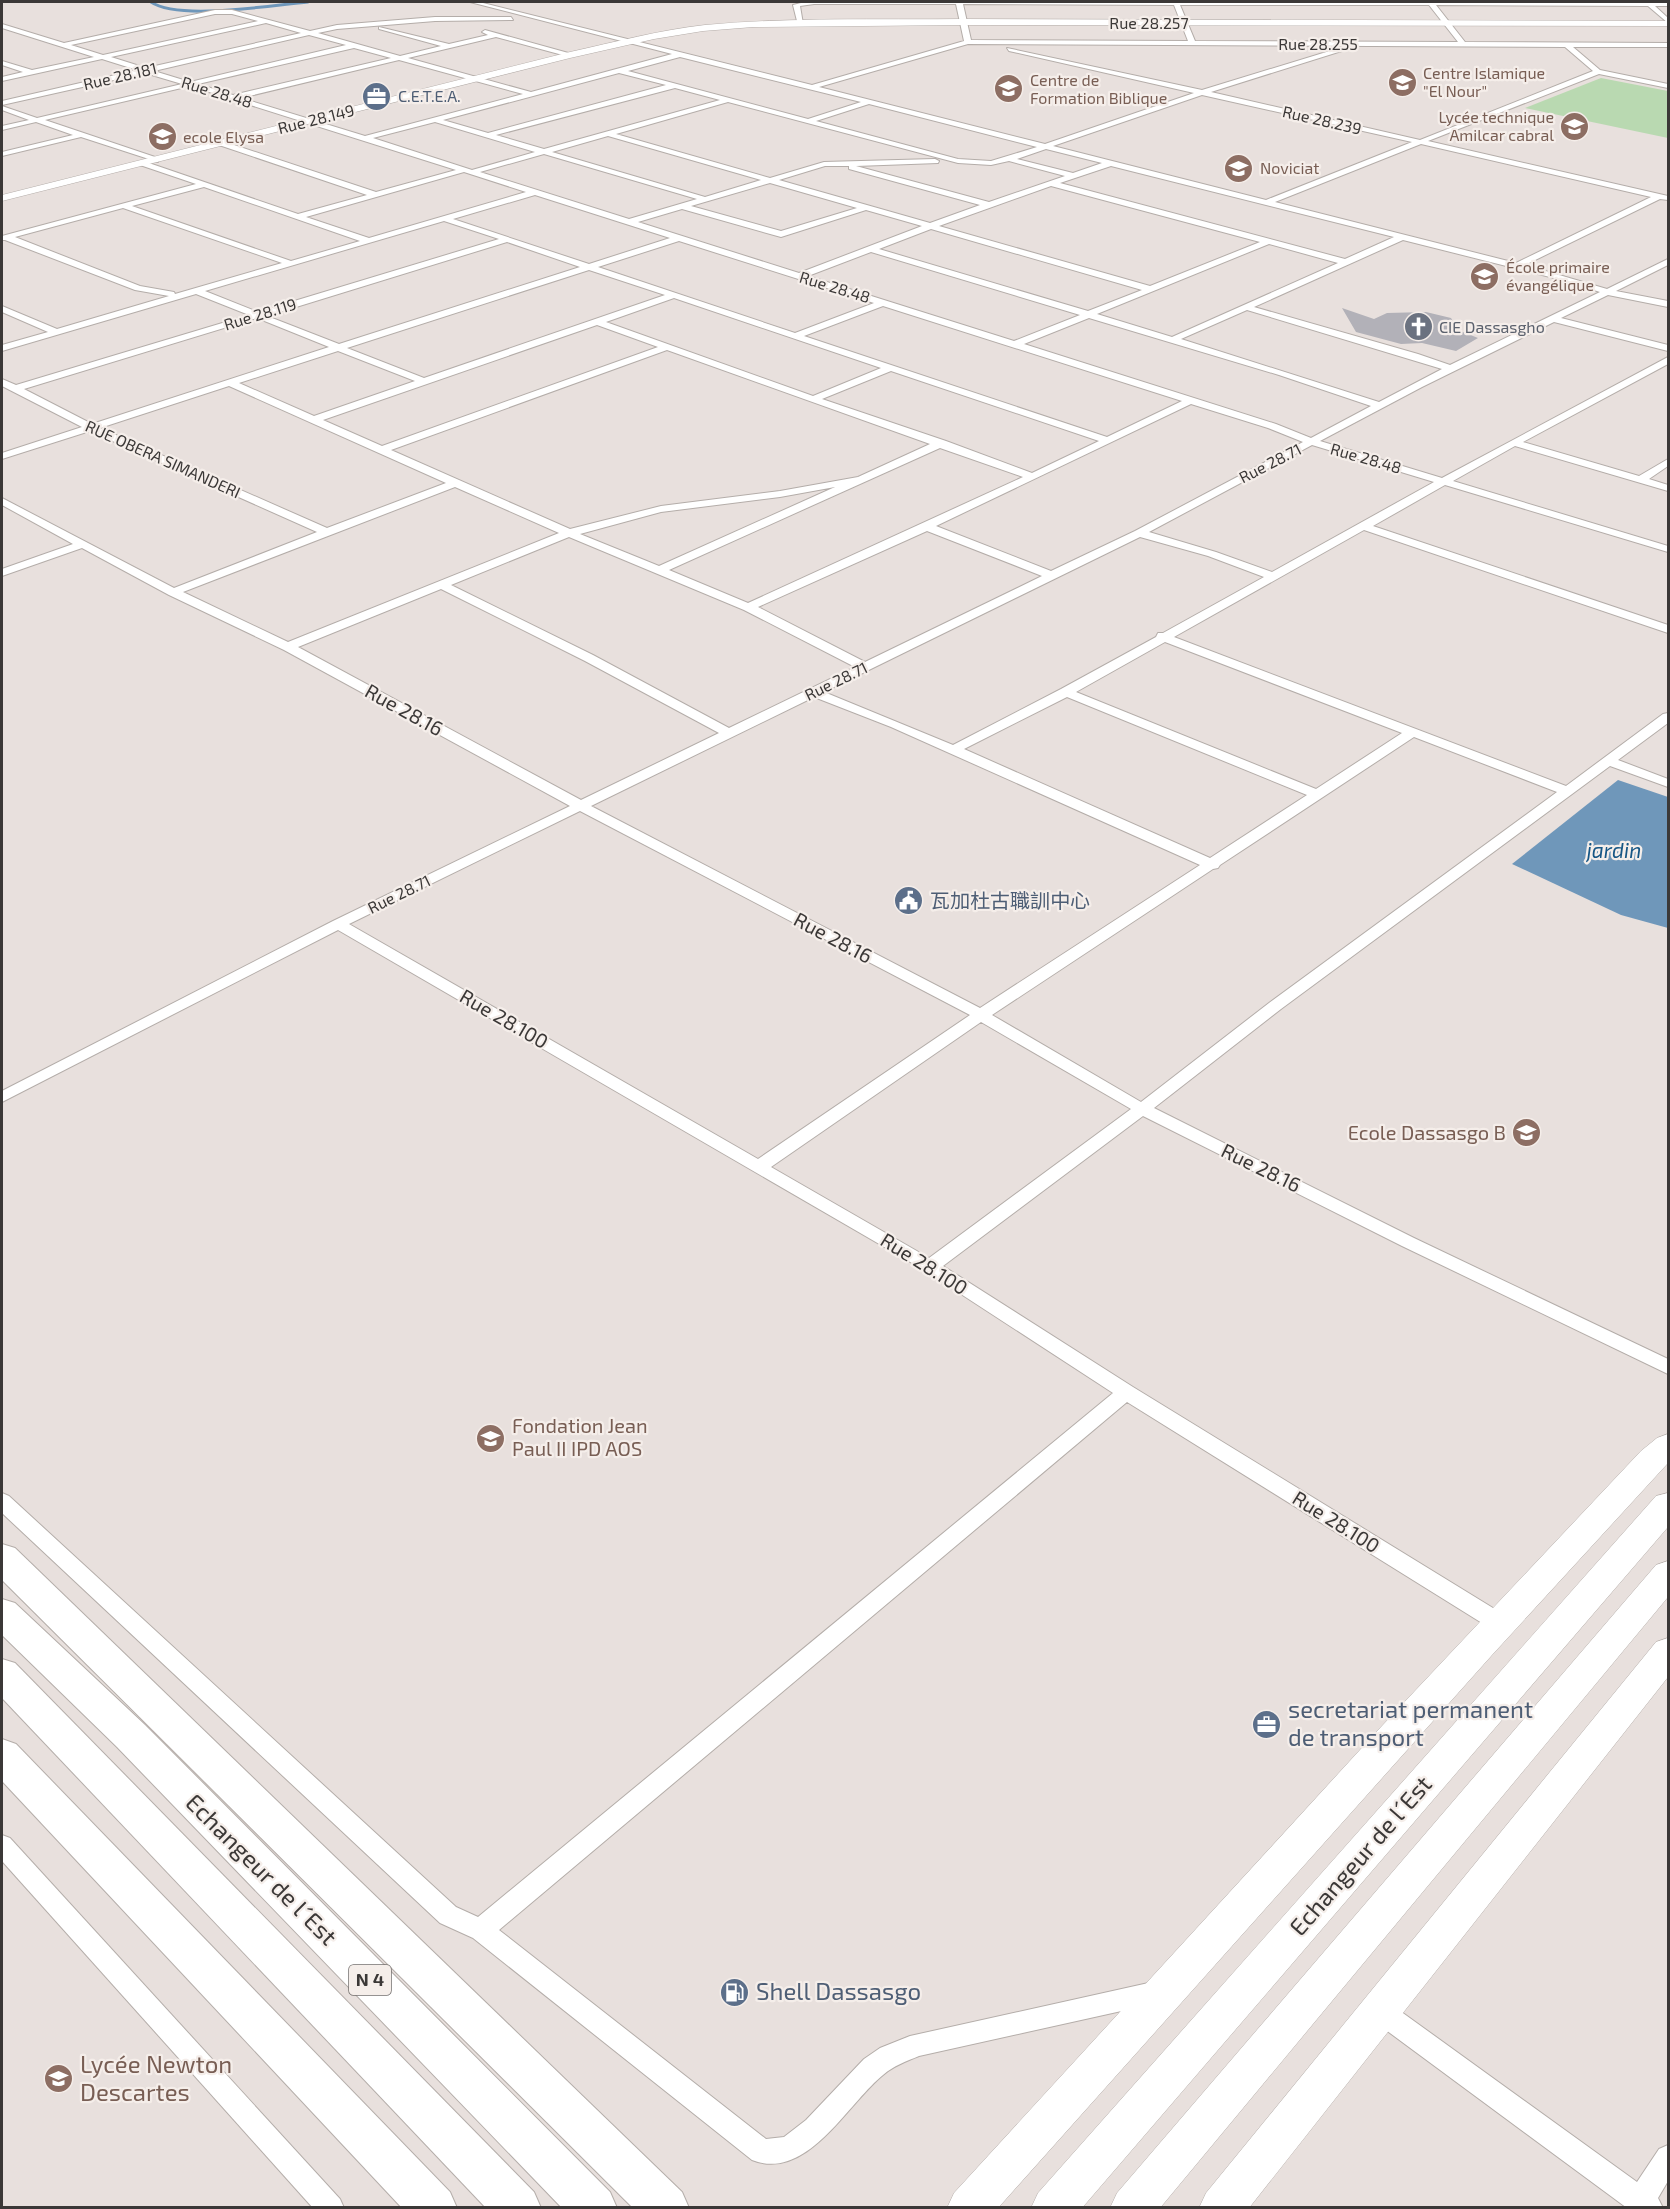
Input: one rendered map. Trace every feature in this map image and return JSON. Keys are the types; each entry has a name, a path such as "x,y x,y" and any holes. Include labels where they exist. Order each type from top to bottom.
{"highway":[{"path":"2,1558 666,2208"},
{"name":"Echangeur de l´Est","path":"2,1612 145,1752 594,2208"},
{"name":"N 4","path":"2,1674 518,2208"},
{"path":"2,1755 435,2208"}],"main road":[{"path":"969,2208 1498,1622 1652,1459 1668,1446"},
{"name":"Echangeur de l´Est","path":"1053,2208 1668,1505"},
{"path":"1132,2208 1668,1574"},
{"path":"1221,2208 1668,1652"}],"street":[{"path":"473,2 1516,266 1608,292 1668,304"},
{"path":"800,24 796,5 814,2 1668,4"},
{"path":"813,87 972,42 963,22 959,2"},
{"path":"1176,2 1192,43"},
{"path":"1431,3 1462,44"},
{"path":"1648,3 1668,22"},
{"path":"63,45 215,12 232,12 531,94"},
{"name":"Rue 28.181","path":"2,103 309,32 367,24 435,19 495,18 561,23"},
{"path":"435,19 465,27"},
{"path":"2,79 267,21"},
{"name":"Rue 28.257","path":"630,41 703,28 800,24 1668,22"},
{"path":"367,24 450,45"},
{"name":"Rue 28.48","path":"3,28 146,70 884,302 1272,426 1312,442 1668,549"},
{"path":"476,30 570,55"},
{"path":"234,98 496,35"},
{"name":"Rue 28.149","path":"2,198 630,41"},
{"name":"Rue 28.255","path":"972,42 1668,45"},
{"name":"Rue 28.239","path":"972,42 1668,198"},
{"path":"630,222 819,165 991,162 1009,159 1201,93 1275,72 1359,44"},
{"path":"1566,44 1598,72 1668,86"},
{"path":"2,128 356,45"},
{"path":"364,138 683,54"},
{"path":"2,63 31,72"},
{"path":"621,71 958,161"},
{"path":"1265,203 1598,72"},
{"path":"487,135 676,85"},
{"path":"299,216 543,152 730,99"},
{"path":"809,120 870,102"},
{"path":"2,108 155,160"},
{"path":"436,120 704,199"},
{"path":"609,134 934,226 1149,290"},
{"path":"2,154 81,135"},
{"path":"222,143 376,195"},
{"path":"1009,159 1074,176"},
{"path":"143,163 366,240"},
{"path":"836,163 990,205"},
{"path":"800,276 990,205 1111,163"},
{"path":"4,238 205,184"},
{"path":"1053,184 1346,262"},
{"path":"1516,266 1668,191"},
{"path":"2,348 532,192"},
{"path":"124,206 289,263"},
{"path":"680,206 781,234 865,208"},
{"path":"443,218 1107,440"},
{"path":"2,227 19,234"},
{"path":"4,238 138,288 161,294 178,295"},
{"path":"2,456 678,238"},
{"path":"1172,340 1400,238"},
{"name":"Rue 28.119","path":"15,389 506,240"},
{"path":"1016,344 1267,242"},
{"path":"871,249 1282,373 1381,406"},
{"name":"Rue 28.71","path":"2,1098 338,924 1139,533 1451,369 1668,262"},
{"path":"194,290 425,382"},
{"path":"315,419 672,296"},
{"path":"795,336 884,302"},
{"path":"1246,307 1416,356 1451,369"},
{"path":"2,309 57,332"},
{"path":"1554,319 1668,348"},
{"path":"597,322 816,398 1032,477"},
{"path":"381,450 666,346"},
{"path":"955,749 1066,692 1162,636 1668,360"},
{"path":"816,398 889,368"},
{"name":"RUE OBERA SIMANDERI","path":"2,382 92,428 326,532"},
{"path":"231,383 569,533 747,607 812,638 865,667"},
{"path":"747,607 1032,477 1189,400"},
{"path":"660,570 942,443"},
{"path":"1515,443 1668,488"},
{"path":"1640,480 1668,462"},
{"path":"288,647 569,533 661,509 780,494 857,480"},
{"path":"173,592 454,483"},
{"name":"Rue 28.16","path":"2,501 173,592 288,647 579,805 981,1015 1142,1109 1408,1242 1668,1367"},
{"path":"925,526 1027,564 1050,575"},
{"path":"1363,526 1668,629"},
{"path":"1139,533 1212,554 1272,576"},
{"path":"2,573 82,544"},
{"path":"441,585 589,658 729,733"},
{"path":"1162,636 1567,791"},
{"path":"813,692 955,749 1213,865"},
{"path":"1066,692 1319,795"},
{"path":"930,1266 1142,1109 1275,1006 1668,717"},
{"path":"760,1166 981,1015 1213,865 1412,732"},
{"path":"1609,761 1668,783"},
{"name":"Rue 28.100","path":"338,924 930,1266 1126,1392 1498,1622"},
{"path":"481,1930 1126,1392"},
{"path":"2,1501 448,1916 481,1930 761,2151 792,2147 823,2119 874,2066 910,2048 1168,1990"},
{"path":"2,1845 331,2208"},
{"path":"1380,2011 1646,2204 1668,2158"}],"green space":[{"path":"1601,78 1668,91 1668,138 1525,108"}],"water":[{"name":"jardin","path":"1618,780 1668,797 1668,928 1621,915 1512,864"}],"building":[{"name":"CIE Dassasgho","path":"1342,308 1374,319 1387,313 1426,312 1451,318 1458,330 1478,338 1456,351 1422,343 1401,344 1356,332"}],"waterway":[{"path":"151,2 164,8 203,11 308,2"}],"place":[{"name":"Centre Islamique \"El Nour\"","path":"1402,82"},
{"name":"Centre de Formation Biblique","path":"1009,89"},
{"name":"C.E.T.E.A.","path":"377,96"},
{"name":"Lycée technique Amilcar cabral","path":"1575,126"},
{"name":"ecole Elysa","path":"162,137"},
{"name":"Noviciat","path":"1239,168"},
{"name":"École primaire évangélique","path":"1485,276"},
{"name":"CIE Dassasgho","path":"1418,327"},
{"name":"瓦加杜古職訓中心","path":"909,901"},
{"name":"Ecole Dassasgo B","path":"1527,1133"},
{"name":"Fondation Jean Paul II IPD AOS","path":"491,1438"},
{"name":"secretariat permanent de transport","path":"1267,1724"},
{"name":"Shell Dassasgo","path":"735,1992"},
{"name":"Lycée Newton Descartes","path":"59,2079"}]}
